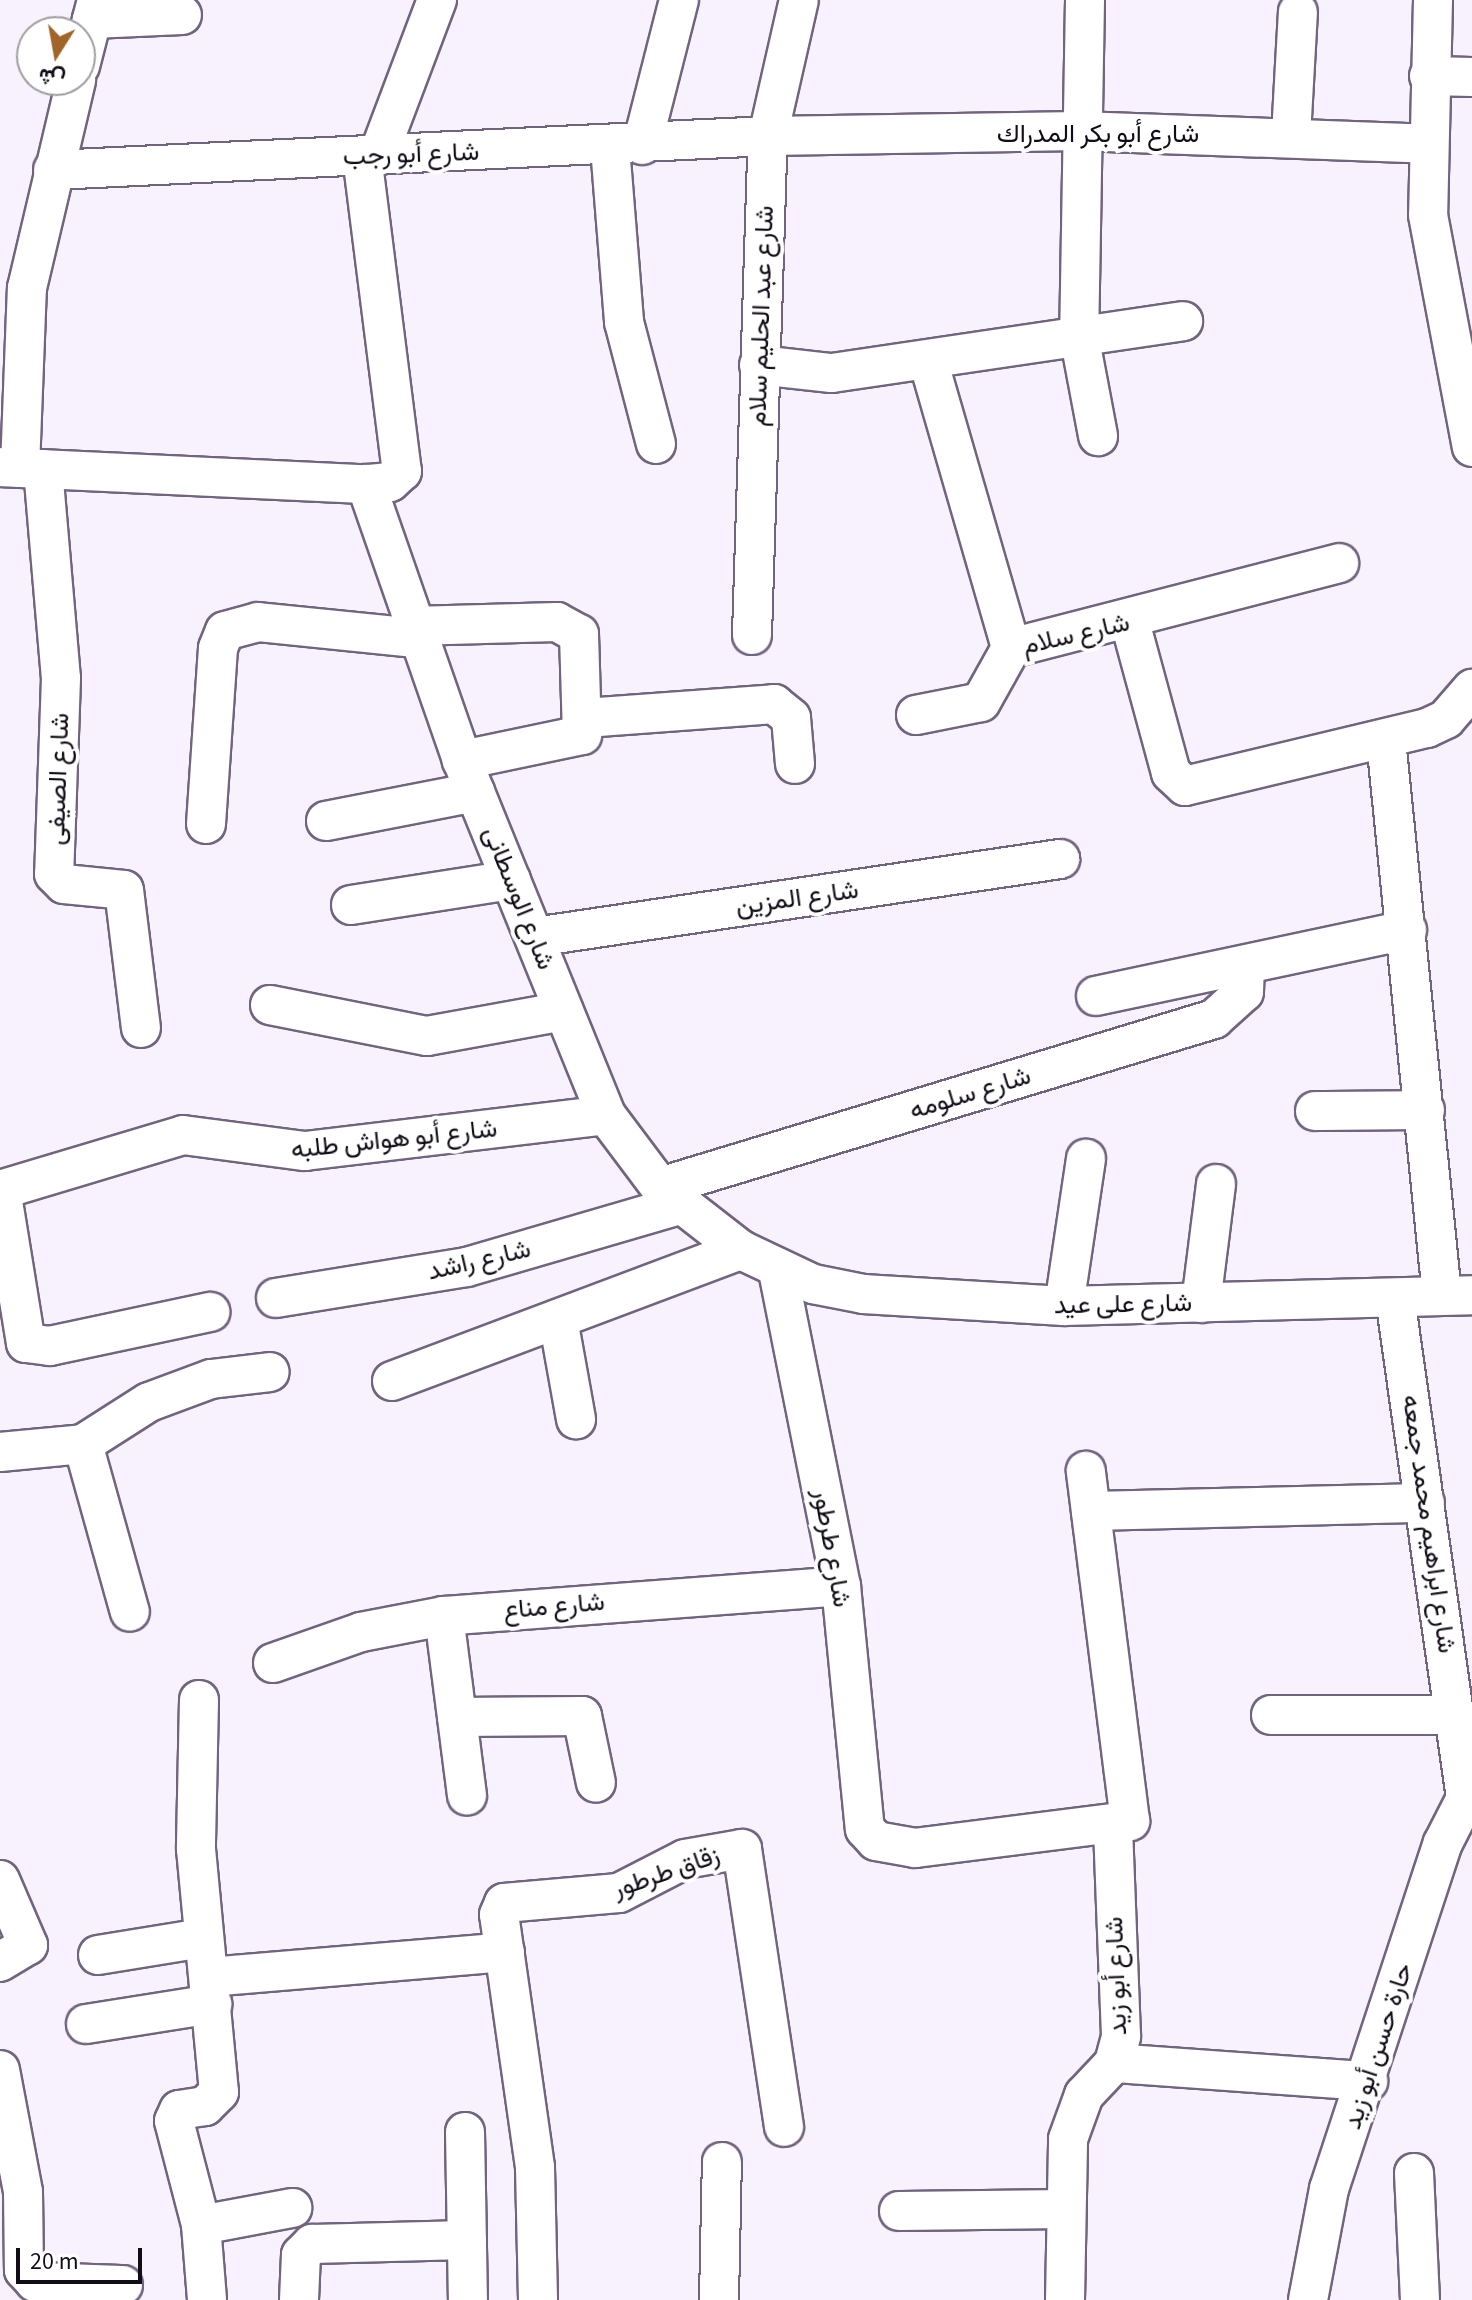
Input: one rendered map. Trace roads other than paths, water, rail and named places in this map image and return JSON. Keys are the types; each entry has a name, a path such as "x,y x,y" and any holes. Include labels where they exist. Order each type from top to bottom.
{"street":[{"path":"72,96 27,288 21,468 390,482 402,471 370,156 437,0"},
{"path":"656,444 624,322 626,146 679,0"},
{"name":"شارع عبد الحليم سلام","path":"752,635 768,136 799,0"},
{"path":"1085,0 1079,131 1079,335 1098,436"},
{"path":"1433,0 1428,215 1472,447"},
{"path":"95,9 182,15"},
{"path":"1291,136 1298,12"},
{"path":"1429,76 1472,77"},
{"name":"شارع أبو بكر المدراك","path":"768,136 1079,131 1291,136 1428,144"},
{"name":"شارع أبو رجب","path":"53,170 626,146 768,136"},
{"path":"759,365 832,373 1183,321"},
{"name":"شارع سلام","path":"928,360 1011,648 1130,622 1339,563"},
{"name":"شارع الصيفى","path":"21,468 61,678 54,874 64,884 124,890 141,1028"},
{"name":"شارع الوسطانى","path":"353,481 606,1115 669,1196 741,1250 778,1271"},
{"path":"206,824 218,648 225,631 258,622 414,632 557,622 579,634 585,718 575,740 326,821"},
{"path":"1130,622 1171,773 1185,786 1386,740 1446,719 1472,689"},
{"path":"916,715 981,702 1011,648"},
{"path":"585,718 774,704 791,718 795,764"},
{"path":"1386,740 1425,1110 1457,1295"},
{"name":"شارع المزين","path":"535,937 1060,859"},
{"path":"351,905 511,880"},
{"path":"1096,996 1407,930"},
{"name":"شارع سلومه","path":"669,1196 1214,1019 1244,992 1245,965"},
{"path":"270,1005 427,1036 564,1011"},
{"path":"1315,1111 1425,1110"},
{"name":"شارع أبو هواش طلبه","path":"1,1189 183,1135 305,1151 606,1115"},
{"path":"1064,1306 1086,1159"},
{"path":"1201,1303 1216,1184"},
{"path":"1,1189 26,1343 50,1346 210,1312"},
{"name":"شارع راشد","path":"276,1298 467,1267 669,1196"},
{"path":"392,1381 741,1250"},
{"name":"شارع على عيد","path":"778,1271 863,1294 1064,1306 1457,1295"},
{"name":"شارع طرطور","path":"778,1271 841,1586 865,1829 876,1841 915,1848 1123,1816"},
{"name":"شارع ابراهيم محمد جمعه","path":"1395,1298 1469,1796"},
{"path":"558,1319 576,1419"},
{"path":"0,1452 83,1444 149,1402 211,1379 270,1372"},
{"path":"83,1444 130,1612"},
{"name":"شارع أبو زيد","path":"1065,2300 1066,2209 1072,2118 1114,2063 1121,2036 1123,1816 1086,1471"},
{"path":"1091,1511 1425,1503"},
{"name":"شارع مناع","path":"273,1663 361,1632 444,1616 841,1586"},
{"path":"444,1616 467,1796"},
{"path":"199,1700 203,1938 219,2092 205,2106 179,2110 174,2121 201,2225 207,2300"},
{"path":"1271,1715 1457,1715"},
{"path":"457,1717 582,1716 596,1783"},
{"name":"حارة حسن أبو زيد","path":"1308,2300 1329,2189 1368,2081 1443,1843 1469,1796"},
{"name":"زقاق طرطور","path":"538,2300 535,2167 499,1915 510,1899 619,1893 685,1859 742,1849 784,2127"},
{"path":"0,1880 28,1945 0,1962"},
{"path":"98,1955 203,1938"},
{"path":"86,2024 210,1991 505,1952"},
{"path":"1114,2063 1368,2081"},
{"path":"0,2070 12,2195 28,2277 123,2285"},
{"path":"465,2132 468,2300"},
{"path":"719,2300 722,2162"},
{"path":"1414,2173 1420,2300"},
{"path":"201,2225 292,2208"},
{"path":"899,2211 1066,2209"},
{"path":"299,2300 301,2255 312,2244 467,2240"}]}
